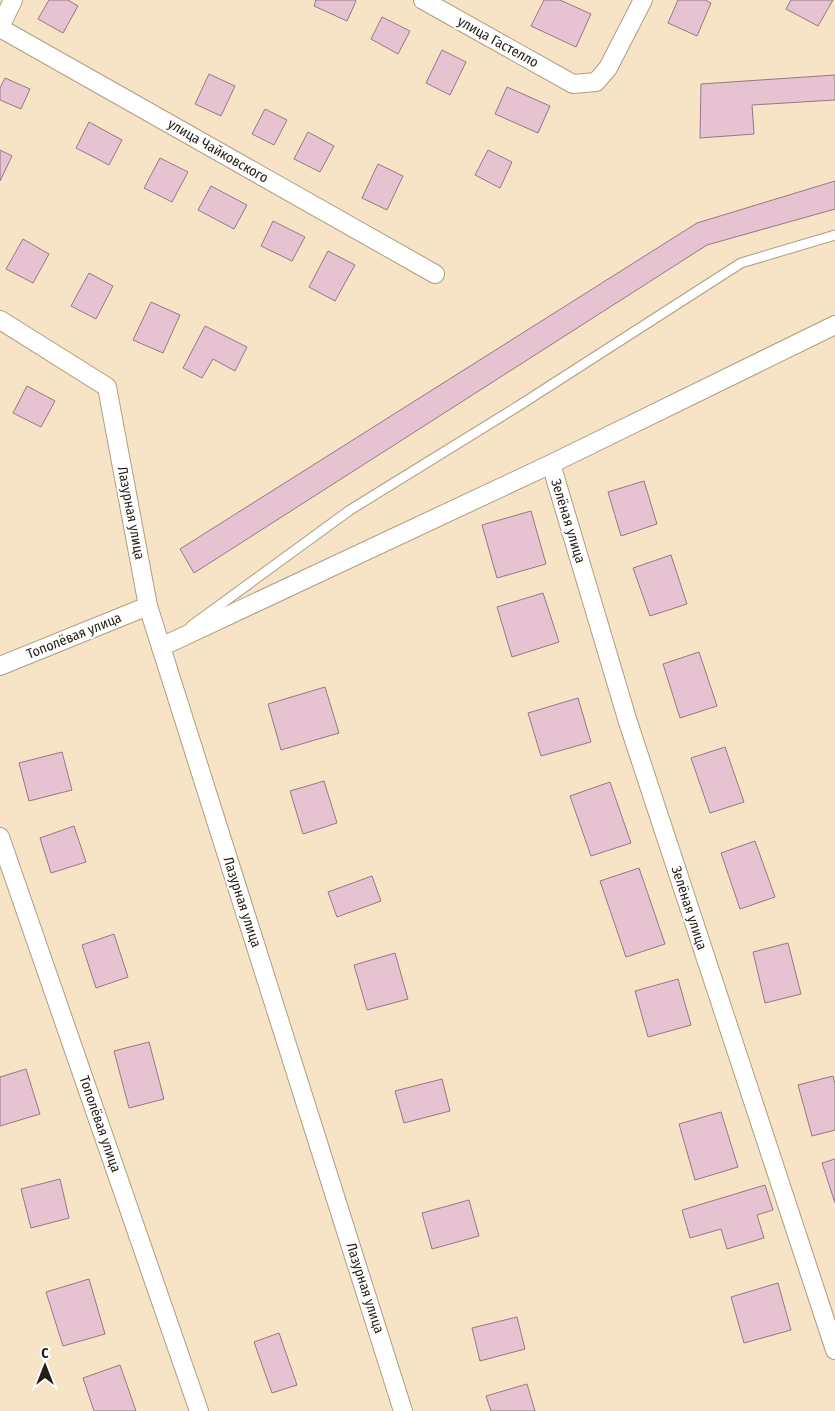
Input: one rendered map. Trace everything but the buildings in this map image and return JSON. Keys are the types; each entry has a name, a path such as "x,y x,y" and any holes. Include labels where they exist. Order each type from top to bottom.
{"street":[{"path":"0,27 13,0"},
{"name":"улица Гастелло","path":"423,0 574,84 596,82 608,68 643,0"},
{"name":"улица Чайковского","path":"0,27 435,274"},
{"name":"Лазурная улица","path":"0,320 107,387 148,606 403,1411"},
{"path":"162,647 551,464 835,325"},
{"name":"Зелёная улица","path":"551,464 628,722 835,1350"},
{"name":"Тополёвая улица","path":"0,666 148,606"},
{"name":"Тополёвая улица","path":"0,837 199,1411"}],"lane":[{"path":"162,647 350,510 520,405 741,263 835,235"}]}
